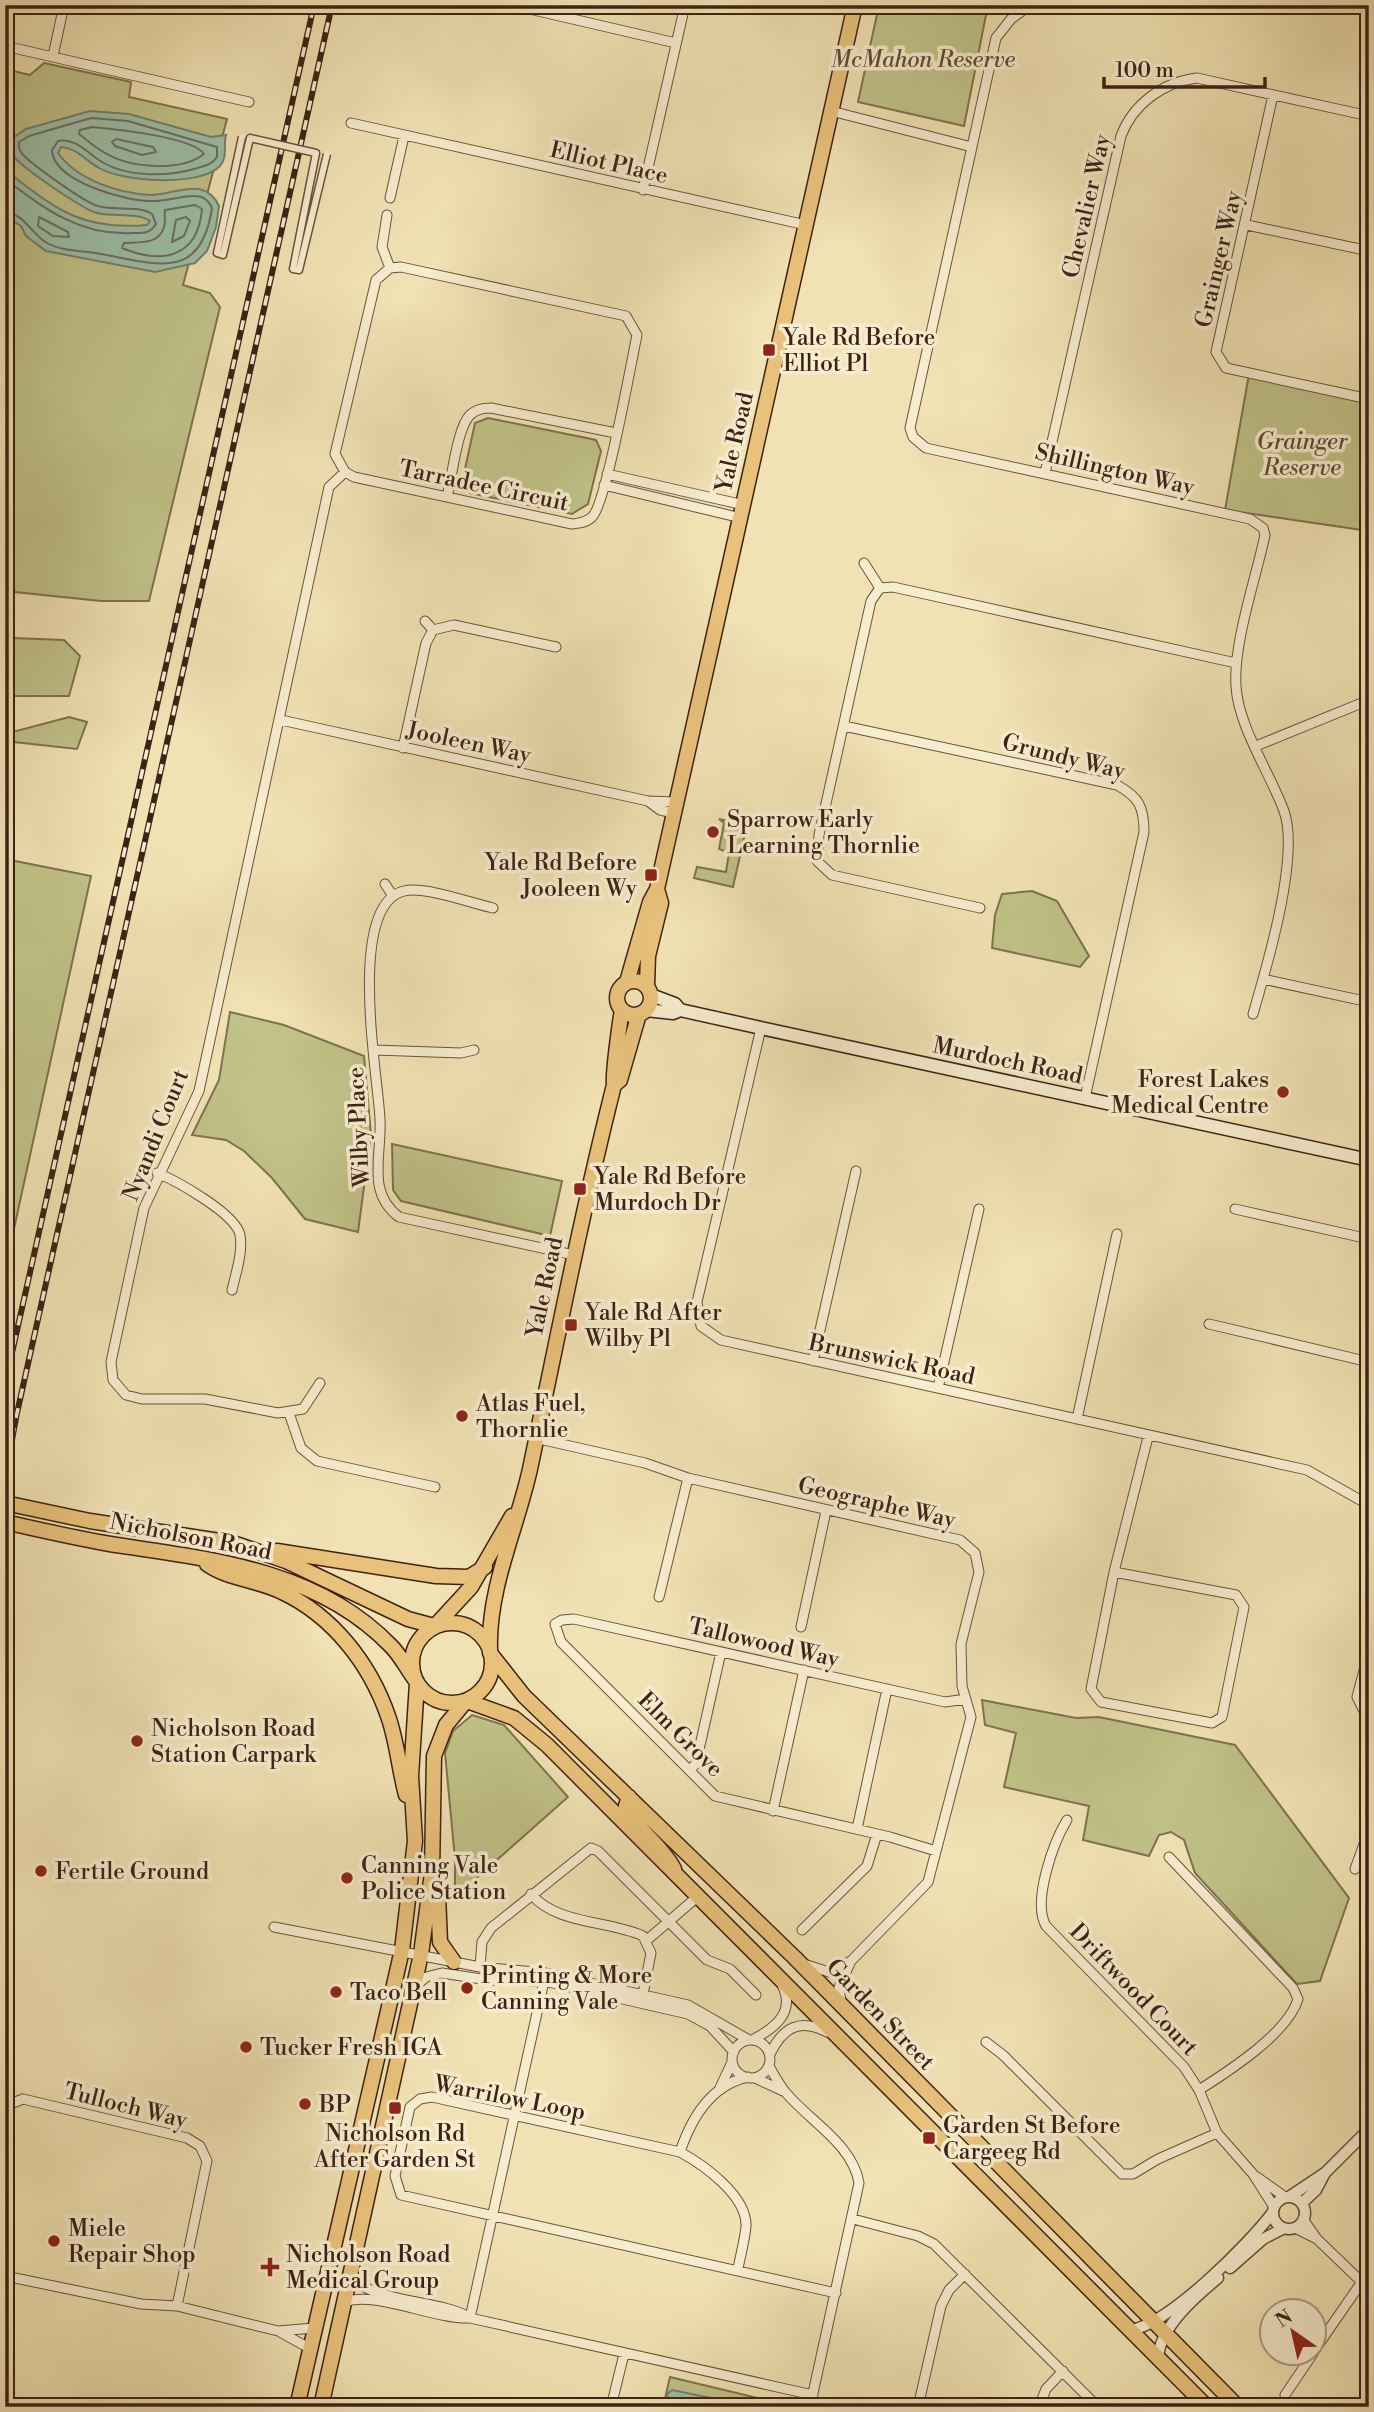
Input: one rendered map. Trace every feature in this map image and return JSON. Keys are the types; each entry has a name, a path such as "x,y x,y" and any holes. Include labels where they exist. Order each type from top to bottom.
{"main road":[{"name":"Yale Road","path":"627,982 650,902 657,889 855,5"},
{"name":"Yale Road","path":"649,991 648,956 661,903 657,889"},
{"path":"638,981 649,991 643,1012 630,1015 622,1010 617,995 627,982 638,981"},
{"name":"Murdoch Road","path":"649,991 675,1004 680,1010"},
{"name":"Yale Road","path":"490,1651 491,1614 522,1500 574,1255 614,1085 611,1078 619,1047 622,1010"},
{"name":"Murdoch Road","path":"643,1012 673,1013 680,1010 1369,1160"},
{"name":"Yale Road","path":"614,1085 620,1080 643,1012"},
{"name":"Yale Road","path":"435,1625 462,1599 485,1567 522,1500"},
{"name":"Nicholson Road","path":"6,1503 90,1521 233,1543 286,1561 387,1610 435,1625"},
{"name":"Nicholson Road","path":"5,1522 85,1540 253,1567 324,1597 370,1627 392,1647 416,1682"},
{"path":"233,1543 402,1573 468,1577 485,1567"},
{"path":"197,1558 215,1570 256,1581 284,1593 328,1623 349,1645 380,1694 389,1719 416,1832"},
{"path":"297,2407 402,1950 412,1884 416,1832 411,1768 416,1682 412,1660 414,1651 435,1625 452,1623 474,1629 490,1651 486,1681 446,1726 434,1756 428,1909 421,1954 321,2407"},
{"name":"Garden Street","path":"490,1651 514,1686 795,1958 1238,2407"},
{"path":"416,1682 437,1700 466,1702"},
{"name":"Garden Street","path":"466,1702 497,1710 530,1730 696,1898 778,1975 1207,2407"},
{"path":"629,1797 626,1806 629,1814 665,1851 680,1880"},
{"path":"433,1828 440,1848 437,1909 440,1942 454,1962"},
{"path":"983,2151 1028,2208 1029,2215 1023,2221"}],"street":[{"path":"52,56 64,5"},
{"path":"512,5 676,43"},
{"path":"643,190 685,5"},
{"name":"Shillington Way","path":"1030,5 1011,19 996,38 910,428 912,437 926,448 1258,523 1265,535 1236,663 1238,698 1284,812 1289,853 1264,979 1253,1014"},
{"path":"5,46 249,102"},
{"name":"Chevalier Way","path":"1045,473 1127,122 1149,99 1180,80 1197,78 1369,116"},
{"name":"Grainger Way","path":"1273,96 1247,225 1216,352 1221,364 1249,374 1369,399"},
{"path":"831,111 972,146"},
{"name":"Elliot Place","path":"351,123 806,225"},
{"path":"242,136 217,253 223,255 250,138 316,153 293,269 299,270 327,154"},
{"path":"390,198 404,136"},
{"path":"345,472 335,454 376,280 390,268 382,247 387,215"},
{"path":"1247,225 1369,251"},
{"name":"Tarradee Circuit","path":"345,472 354,477 582,523 597,509 607,474 636,335 626,316 401,267 390,268"},
{"path":"447,497 463,427 469,415 479,409 491,408 616,433"},
{"name":"Nyandi Court","path":"289,1413 205,1399 142,1399 126,1395 113,1380 111,1362 144,1208 157,1173 199,1091 329,488 345,472"},
{"path":"607,474 742,511"},
{"path":"604,485 742,511"},
{"path":"864,563 880,588"},
{"path":"880,588 893,587 1236,663"},
{"path":"880,588 872,601 816,854 820,866 832,875 980,908"},
{"path":"425,621 433,630"},
{"path":"402,748 426,643 433,630 454,625 556,647"},
{"path":"1256,746 1369,700"},
{"name":"Jooleen Way","path":"281,720 648,801 660,810 675,807"},
{"name":"Grundy Way","path":"844,726 1117,785 1135,795 1144,811 1144,832 1085,1097"},
{"path":"385,884 394,896 401,892 416,891 493,908"},
{"name":"Wilby Place","path":"394,896 382,908 369,965 368,991 380,1116 378,1191 384,1206 399,1217 574,1255"},
{"path":"1264,979 1369,1002"},
{"name":"Brunswick Road","path":"761,1028 697,1302 701,1326 721,1340 1148,1437 1307,1470 1367,1500"},
{"path":"374,1050 461,1053 474,1050"},
{"path":"813,1361 856,1171"},
{"path":"157,1173 177,1182 229,1217 240,1231 241,1248 232,1290"},
{"path":"938,1388 979,1209"},
{"path":"1235,1209 1369,1239"},
{"path":"1077,1419 1117,1234"},
{"path":"1209,1324 1369,1362"},
{"path":"320,1383 303,1409 289,1413 301,1448 317,1461 435,1487"},
{"path":"1114,1572 1236,1595 1244,1607 1222,1717 1212,1723 1101,1702 1091,1689 1114,1572 1148,1437"},
{"name":"Geographe Way","path":"535,1438 645,1462 688,1478 826,1511 960,1539 975,1553 979,1572 961,1644 962,1686 971,1717 928,1882 850,1961 839,1987 841,2006"},
{"path":"659,1597 688,1478"},
{"path":"801,1627 826,1511"},
{"name":"Tallowood Way","path":"555,1624 562,1619 574,1619 945,1702 966,1699"},
{"name":"Elm Grove","path":"555,1624 561,1642 715,1796 857,1829 936,1851"},
{"path":"1369,1651 1357,1697 1369,1721"},
{"path":"690,1772 696,1763 721,1652"},
{"path":"773,1811 804,1671"},
{"path":"857,1829 887,1689"},
{"name":"Driftwood Court","path":"1068,1819 1056,1838 1040,1901 1040,1916 1046,1926 1184,2067 1199,2090 1217,2133 1253,2174 1273,2210"},
{"path":"1355,1869 1369,1830"},
{"path":"802,1930 867,1866 877,1834"},
{"path":"480,1967 482,1942 491,1928 591,1848 598,1851 707,1960 730,1969 756,1995"},
{"path":"1169,1857 1293,1989 1298,1999 1294,2011 1241,2064 1199,2090"},
{"path":"531,1895 545,1909 627,1928 647,1940 651,1953 643,1994"},
{"path":"647,1940 696,1898"},
{"path":"274,1927 480,1967 546,1973 643,1994 700,2009 731,2032 764,2044 770,2054"},
{"path":"795,1958 823,1972 840,1968 850,1961"},
{"path":"414,1988 426,1977 442,1973 488,1980 544,1981 688,2014 710,2026 733,2057 738,2072 785,2092"},
{"path":"680,2152 690,2123 718,2091 733,2057 751,2040 771,2029 785,2012 787,1998 778,1975"},
{"path":"470,2318 544,1981"},
{"path":"810,2407 859,2191 855,2166 846,2152 785,2092 769,2066 770,2054 785,2031 798,2024 811,2024 838,2036"},
{"path":"986,2042 1003,2055 1122,2174 1133,2174 1158,2159 1217,2133"},
{"path":"718,2091 769,2066"},
{"name":"Warrilow Loop","path":"738,2269 746,2226 743,2208 706,2166 680,2152 432,2097 420,2099 410,2107 395,2176 401,2195 836,2292"},
{"name":"Tulloch Way","path":"5,2106 23,2099 187,2138 200,2146 207,2161 177,2306"},
{"path":"1131,2330 1154,2322 1216,2272 1258,2232 1273,2210 1287,2197 1325,2173 1369,2129"},
{"path":"1158,2358 1166,2334 1211,2284 1263,2239 1294,2225 1302,2203 1316,2190 1325,2173"},
{"name":"Driftwood Court","path":"1253,2174 1287,2197"},
{"path":"1287,2197 1302,2203"},
{"path":"1273,2210 1276,2222 1294,2225 1317,2239 1365,2286 1328,2334"},
{"path":"853,2220 927,2240 965,2274 1098,2407"},
{"path":"919,2407 941,2306 949,2290 965,2274"},
{"path":"351,2275 365,2288 448,2307 470,2318"},
{"path":"5,2276 141,2304 177,2306 278,2331 310,2348"},
{"path":"345,2302 363,2299 446,2317 470,2318 813,2395"},
{"path":"278,2331 314,2328"},
{"path":"611,2407 624,2354"},
{"path":"1284,2395 1304,2366"},
{"path":"1039,2407 1046,2389 1063,2371"},
{"path":"354,2407 371,2407"}],"green space":[{"name":"McMahon Reserve","path":"879,5 1000,5 986,15 964,126 858,102"},
{"path":"44,63 131,82 129,97 227,119 183,285 210,293 220,307 149,601 101,601 5,591 5,69 30,75"},
{"name":"Grainger Reserve","path":"1249,374 1369,399 1369,531 1225,510"},
{"path":"488,418 596,440 601,451 588,504 572,514 470,493 463,478 475,423"},
{"path":"5,640 64,640 80,656 69,696 11,696 5,710"},
{"path":"69,717 87,722 77,749 5,741 5,734"},
{"path":"719,819 747,825 733,887 694,878 697,867 726,872 729,853 719,849 724,823"},
{"path":"5,859 91,876 5,1270"},
{"path":"1032,891 1057,901 1089,956 1080,967 992,948 995,915 1002,894"},
{"path":"230,1012 284,1025 364,1056 371,1135 358,1232 305,1219 272,1178 244,1151 226,1140 192,1135 219,1080"},
{"path":"392,1144 562,1181 550,1236 401,1201 393,1190"},
{"path":"982,1700 1076,1718 1099,1717 1235,1745 1349,1898 1320,1981 1297,1984 1195,1873 1184,1840 1171,1832 1159,1835 1149,1856 1083,1840 1089,1806 1004,1787 1016,1733 985,1725"},
{"path":"472,1715 504,1725 568,1797 455,1897 455,1859 445,1753 453,1731"},
{"path":"670,2377 787,2405 788,2407 663,2407"}],"water":[{"path":"90,111 129,114 211,137 226,135 224,159 220,166 210,173 179,180 125,177 99,168 67,148 61,147 58,153 76,171 112,188 150,195 199,189 211,195 219,206 216,227 207,251 195,263 155,272 46,251 26,236 21,226 5,216 5,170 54,206 70,214 104,224 147,225 150,221 145,218 90,210 39,177 13,155 11,139 26,129"},
{"path":"672,2390 726,2401 727,2407 665,2407 668,2393"}],"railway":[{"path":"5,1384 314,5"},
{"path":"5,1477 17,1413 332,5"}],"place":[{"name":"Yale Rd Before Elliot Pl","path":"769,350"},
{"name":"Sparrow Early Learning Thornlie","path":"713,832"},
{"name":"Yale Rd Before Jooleen Wy","path":"651,875"},
{"name":"Forest Lakes Medical Centre","path":"1283,1092"},
{"name":"Yale Rd Before Murdoch Dr","path":"580,1189"},
{"name":"Yale Rd After Wilby Pl","path":"571,1325"},
{"name":"Atlas Fuel, Thornlie","path":"462,1416"},
{"name":"Nicholson Road Station Carpark","path":"137,1741"},
{"name":"Fertile Ground","path":"41,1871"},
{"name":"Canning Vale Police Station","path":"347,1878"},
{"name":"Printing & More Canning Vale","path":"467,1988"},
{"name":"Taco Bell","path":"336,1992"},
{"name":"Tucker Fresh IGA","path":"246,2047"},
{"name":"BP","path":"305,2104"},
{"name":"Nicholson Rd After Garden St","path":"395,2108"},
{"name":"Garden St Before Cargeeg Rd","path":"929,2138"},
{"name":"Miele Repair Shop","path":"54,2241"},
{"name":"Nicholson Road Medical Group","path":"270,2267"}]}
